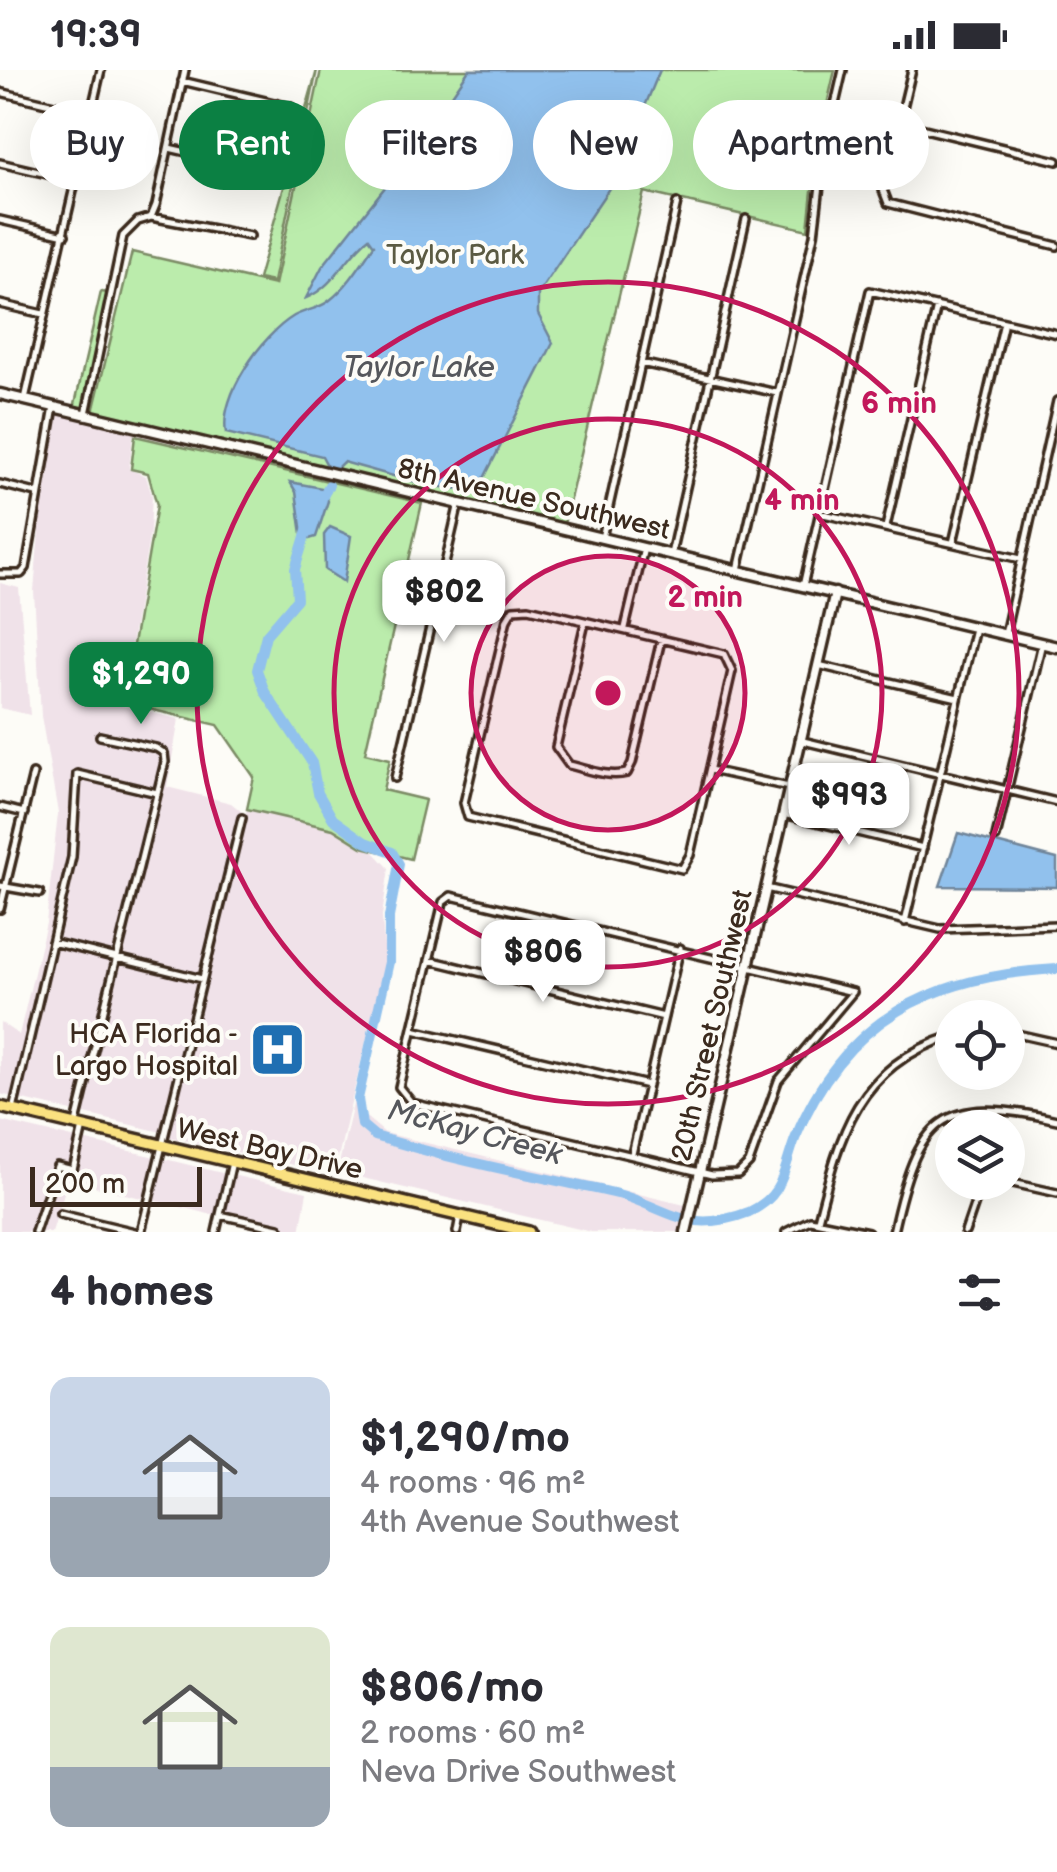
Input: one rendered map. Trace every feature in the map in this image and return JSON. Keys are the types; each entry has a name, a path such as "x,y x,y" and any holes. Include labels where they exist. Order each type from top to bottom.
{"main road":[{"name":"West Bay Drive","path":"0,1107 529,1232"}],"street":[{"path":"95,100 101,70"},
{"path":"151,217 185,70"},
{"path":"738,570 814,235 824,152 842,70"},
{"path":"905,100 912,70"},
{"path":"182,81 265,100"},
{"path":"0,92 33,100"},
{"path":"929,130 1057,161"},
{"path":"169,148 179,150"},
{"path":"0,164 30,171"},
{"path":"25,400 75,190"},
{"path":"884,190 888,203 1057,246"},
{"path":"602,538 678,203"},
{"path":"86,414 123,236 138,221 151,217 250,236"},
{"path":"670,554 746,219"},
{"path":"0,220 64,235"},
{"path":"804,586 870,292 1057,334"},
{"path":"0,304 44,314"},
{"path":"886,527 938,306"},
{"path":"953,543 1004,322"},
{"path":"641,363 777,393"},
{"name":"8th Avenue Southwest","path":"0,394 1057,647"},
{"path":"1005,634 1057,400"},
{"path":"0,574 20,574 26,568 54,407"},
{"path":"0,484 36,493"},
{"path":"395,778 459,504"},
{"path":"819,513 1021,560"},
{"path":"625,628 644,548"},
{"name":"20th Street Southwest","path":"687,1231 835,594"},
{"path":"529,608 584,623 625,628 724,654 732,671 690,855 682,869 468,817 464,803 513,609 529,608"},
{"path":"584,623 556,748 569,765 618,776 627,774 632,763 661,640"},
{"path":"905,922 976,627"},
{"path":"996,838 1042,643"},
{"path":"818,665 958,698"},
{"path":"35,1232 57,1166 73,1170 79,1126 164,753 100,736"},
{"path":"800,740 1057,802"},
{"path":"710,770 789,787"},
{"path":"0,909 2,886 33,774"},
{"path":"13,1110 72,857 77,774 157,793"},
{"path":"0,807 24,813"},
{"path":"783,814 923,848"},
{"path":"60,1214 138,1232 242,818"},
{"path":"2,886 40,894"},
{"path":"766,888 940,929 1057,925"},
{"path":"450,896 680,948 854,992 778,1081 744,1169 728,1177 412,1102 402,1095 398,1087 443,902 450,896"},
{"path":"52,942 202,979"},
{"path":"632,1154 680,948"},
{"path":"429,960 664,1017"},
{"path":"412,1030 648,1085"},
{"path":"1025,1036 1057,1043"},
{"path":"818,1220 838,1142 859,1101 897,1063 935,1044"},
{"path":"893,1232 911,1159 922,1142 948,1120 998,1107 1057,1120"},
{"path":"216,1232 232,1162"},
{"path":"1025,1186 1057,1193"},
{"path":"966,1232 976,1200"},
{"path":"220,1214 279,1228"},
{"path":"457,1232 460,1216"},
{"path":"786,1232 810,1220 868,1232"}],"shaded area":[{"path":"58,413 240,454 133,436 129,469 146,476 152,496 150,532 130,650 111,649 108,668 126,673 122,706 179,719 167,787 231,803 241,811 200,975 120,955 168,756 156,745 98,732 98,739 159,754 162,762 155,789 74,771 69,857 13,1097 0,1094 0,1022 19,1035 46,923 58,813 41,716 34,591 44,471"},
{"path":"0,583 19,588 30,715 0,708"},
{"path":"80,778 153,796 115,953 55,940 75,857"},
{"name":"HCA Florida - Largo Hospital","path":"247,809 333,829 373,851 389,868 382,916 385,962 334,1174 170,1137"},
{"path":"54,946 113,960 76,1112 19,1099"},
{"path":"119,961 199,981 161,1132 81,1113"},
{"path":"367,1045 361,1113 385,1133 689,1206 683,1232 592,1232 337,1172"},
{"path":"0,1121 77,1139 71,1166 54,1165 32,1232 0,1232"},
{"path":"83,1140 155,1157 145,1199 68,1180 52,1232 38,1232 59,1170 76,1170"},
{"path":"161,1158 226,1174 217,1216 151,1200"},
{"path":"232,1175 307,1192 300,1232 281,1231 282,1225 224,1212"}],"green space":[{"name":"Taylor Park","path":"321,70 835,70 828,100 693,100 693,190 812,190 808,230 644,192 564,524 93,412 132,252 275,285 295,190 325,190 325,100 315,100"},
{"path":"283,190 292,190 273,282 258,279"},
{"path":"101,292 108,293 84,410 74,408"},
{"path":"135,436 422,503 365,753 390,759 383,790 425,800 411,859 362,847 333,829 247,809 254,777 218,725 123,703 157,505 148,473 131,469"}],"water":[{"name":"Taylor Lake","path":"469,70 660,70 648,100 533,100 533,190 608,190 538,294 538,314 553,343 480,486 432,485 343,462 335,470 329,469 322,456 226,433 229,402 257,352 294,316 326,303 343,288 374,245 369,238 324,287 306,298 322,267 383,190 513,190 513,100 449,100"},
{"path":"290,482 322,488 328,501 316,537 303,541 296,492"},
{"path":"330,527 351,536 344,582 325,570 324,535"},
{"path":"958,833 1057,859 1057,887 940,886"}],"waterway":[{"name":"McKay Creek","path":"318,506 329,485"},
{"name":"McKay Creek","path":"307,530 295,569 297,599 266,635 257,670 265,692 312,763 318,793 333,819 365,842 392,852 399,864 389,917 389,962 358,1099 362,1125 375,1136 465,1161 618,1194 687,1219 730,1218 761,1206 776,1190 815,1097 839,1062 867,1033 898,1011 971,981 1057,969"}],"place":[{"name":"HCA Florida - Largo Hospital","path":"277,1049"}]}
